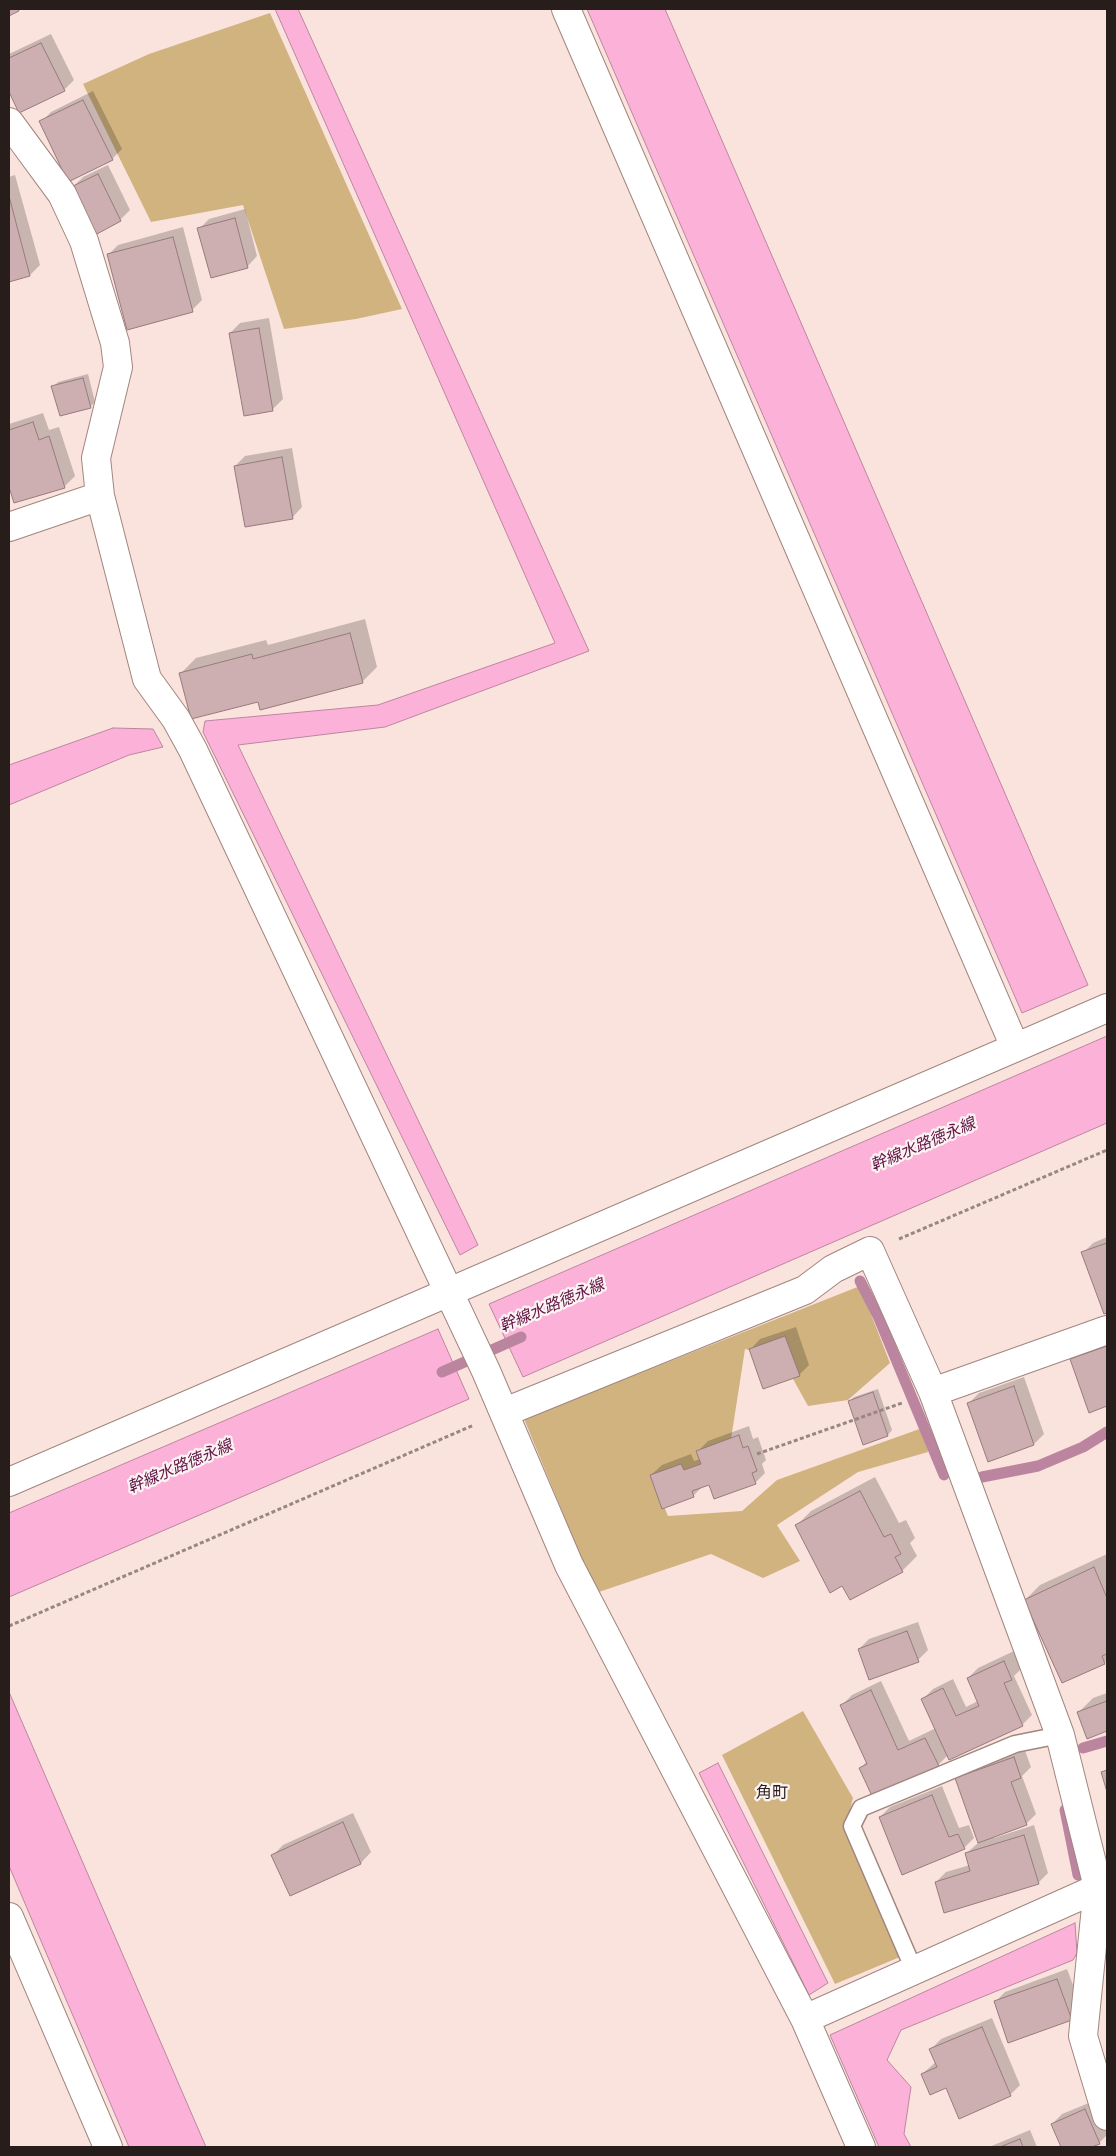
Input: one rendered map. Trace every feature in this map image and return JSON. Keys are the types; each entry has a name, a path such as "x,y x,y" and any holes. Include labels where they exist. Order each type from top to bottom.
{"street":[{"path":"566,9 1015,1047"},
{"path":"9,122 62,194 84,241 115,343 118,367 96,458 100,496 147,679 176,719 193,750 505,1412 568,1565 805,2019 861,2147"},
{"path":"9,526 100,496"},
{"path":"9,1482 1107,1008"},
{"path":"505,1412 805,1290 833,1269 870,1251 932,1392 1060,1735 1103,1886 1083,2036 1107,2116"},
{"path":"932,1392 1107,1330"},
{"path":"805,2019 1103,1886"},
{"path":"9,1917 108,2147"}],"lane":[{"path":"914,1970 852,1826 861,1808 1015,1744 1060,1735"}],"path":[{"path":"870,1251 1107,1150"},
{"path":"757,1454 906,1402"},
{"path":"9,1626 505,1412"}],"shaded area":[{"path":"270,13 402,309 356,319 284,329 243,205 151,222 83,84 149,54"},
{"path":"860,1286 890,1363 848,1400 808,1406 782,1359 745,1349 729,1452 656,1487 668,1516 742,1511 777,1480 925,1427 928,1452 858,1472 777,1525 800,1561 763,1578 711,1554 596,1593 524,1419"},
{"path":"803,1711 853,1798 845,1829 900,1957 835,1984 722,1755"}],"water":[{"path":"275,9 298,9 589,651 385,727 238,745 478,1245 460,1255 203,732 205,721 378,705 555,643"},
{"path":"587,9 665,9 1088,985 1022,1013"},
{"path":"113,728 153,729 163,747 129,755 9,805 9,765"},
{"path":"1107,1036 1107,1123 523,1377 489,1304"},
{"path":"438,1329 469,1399 9,1597 9,1513"},
{"path":"9,1692 206,2147 129,2147 9,1866"},
{"path":"718,1763 828,1983 809,1995 699,1773"},
{"path":"1075,1923 1077,1953 1073,1960 901,2030 887,2060 911,2087 904,2134 911,2147 879,2147 830,2035"}],"building":[{"path":"9,9 18,9 19,11 9,16"},
{"path":"41,43 65,91 19,113 9,92 9,58"},
{"path":"83,100 113,160 68,182 39,121"},
{"path":"98,174 121,221 95,235 71,187"},
{"path":"9,196 30,276 9,282"},
{"path":"235,218 248,268 211,278 197,228"},
{"path":"173,237 193,312 127,330 107,254"},
{"path":"259,328 273,411 244,416 229,333"},
{"path":"83,378 91,408 60,416 51,386"},
{"path":"33,422 39,440 49,436 65,488 14,503 9,487 9,430"},
{"path":"282,457 293,519 245,527 234,466"},
{"path":"350,633 363,683 260,710 258,702 191,719 179,673 252,654 253,659"},
{"path":"1107,1243 1107,1313 1104,1314 1081,1252"},
{"path":"785,1336 800,1376 763,1389 749,1349"},
{"path":"1107,1346 1107,1406 1089,1413 1070,1359"},
{"path":"1014,1386 1034,1445 988,1462 967,1403"},
{"path":"873,1392 888,1436 863,1445 848,1401"},
{"path":"739,1435 743,1448 748,1446 757,1471 752,1473 756,1484 714,1499 709,1485 692,1491 694,1497 662,1509 650,1475 681,1464 684,1470 701,1464 696,1451"},
{"path":"860,1491 884,1537 891,1534 901,1554 895,1557 903,1572 850,1600 842,1586 830,1593 795,1525"},
{"path":"1094,1567 1107,1598 1107,1654 1102,1656 1105,1664 1062,1683 1024,1600"},
{"path":"907,1631 919,1662 869,1680 858,1649"},
{"path":"1004,1661 1012,1680 1004,1683 1023,1726 949,1760 921,1699 943,1688 956,1716 979,1706 967,1678"},
{"path":"871,1690 898,1750 925,1738 939,1766 872,1796 859,1768 867,1764 840,1705"},
{"path":"1107,1701 1107,1731 1087,1739 1077,1712"},
{"path":"1014,1757 1021,1778 1011,1782 1027,1825 978,1843 955,1778"},
{"path":"1107,1770 1107,1792 1101,1772"},
{"path":"932,1795 949,1837 958,1834 965,1849 902,1875 879,1817"},
{"path":"343,1822 361,1864 290,1896 271,1855"},
{"path":"1024,1835 1039,1884 944,1913 935,1882 970,1871 965,1853"},
{"path":"1057,1979 1072,2020 1008,2043 994,2001"},
{"path":"982,2027 1011,2096 959,2119 946,2088 930,2095 921,2074 937,2067 929,2049"},
{"path":"1085,2109 1100,2144 1092,2147 1061,2147 1051,2124"},
{"path":"1020,2139 1023,2147 1000,2147"}],"waterway":[{"path":"860,1281 878,1316 944,1475"},
{"name":"幹線水路徳永線","path":"442,1372 521,1337"},
{"path":"982,1477 1038,1466 1083,1447 1107,1432"},
{"path":"1083,1748 1107,1741"},
{"path":"1065,1810 1078,1875"}],"district":[{"name":"角町","path":"772,1794"}]}
